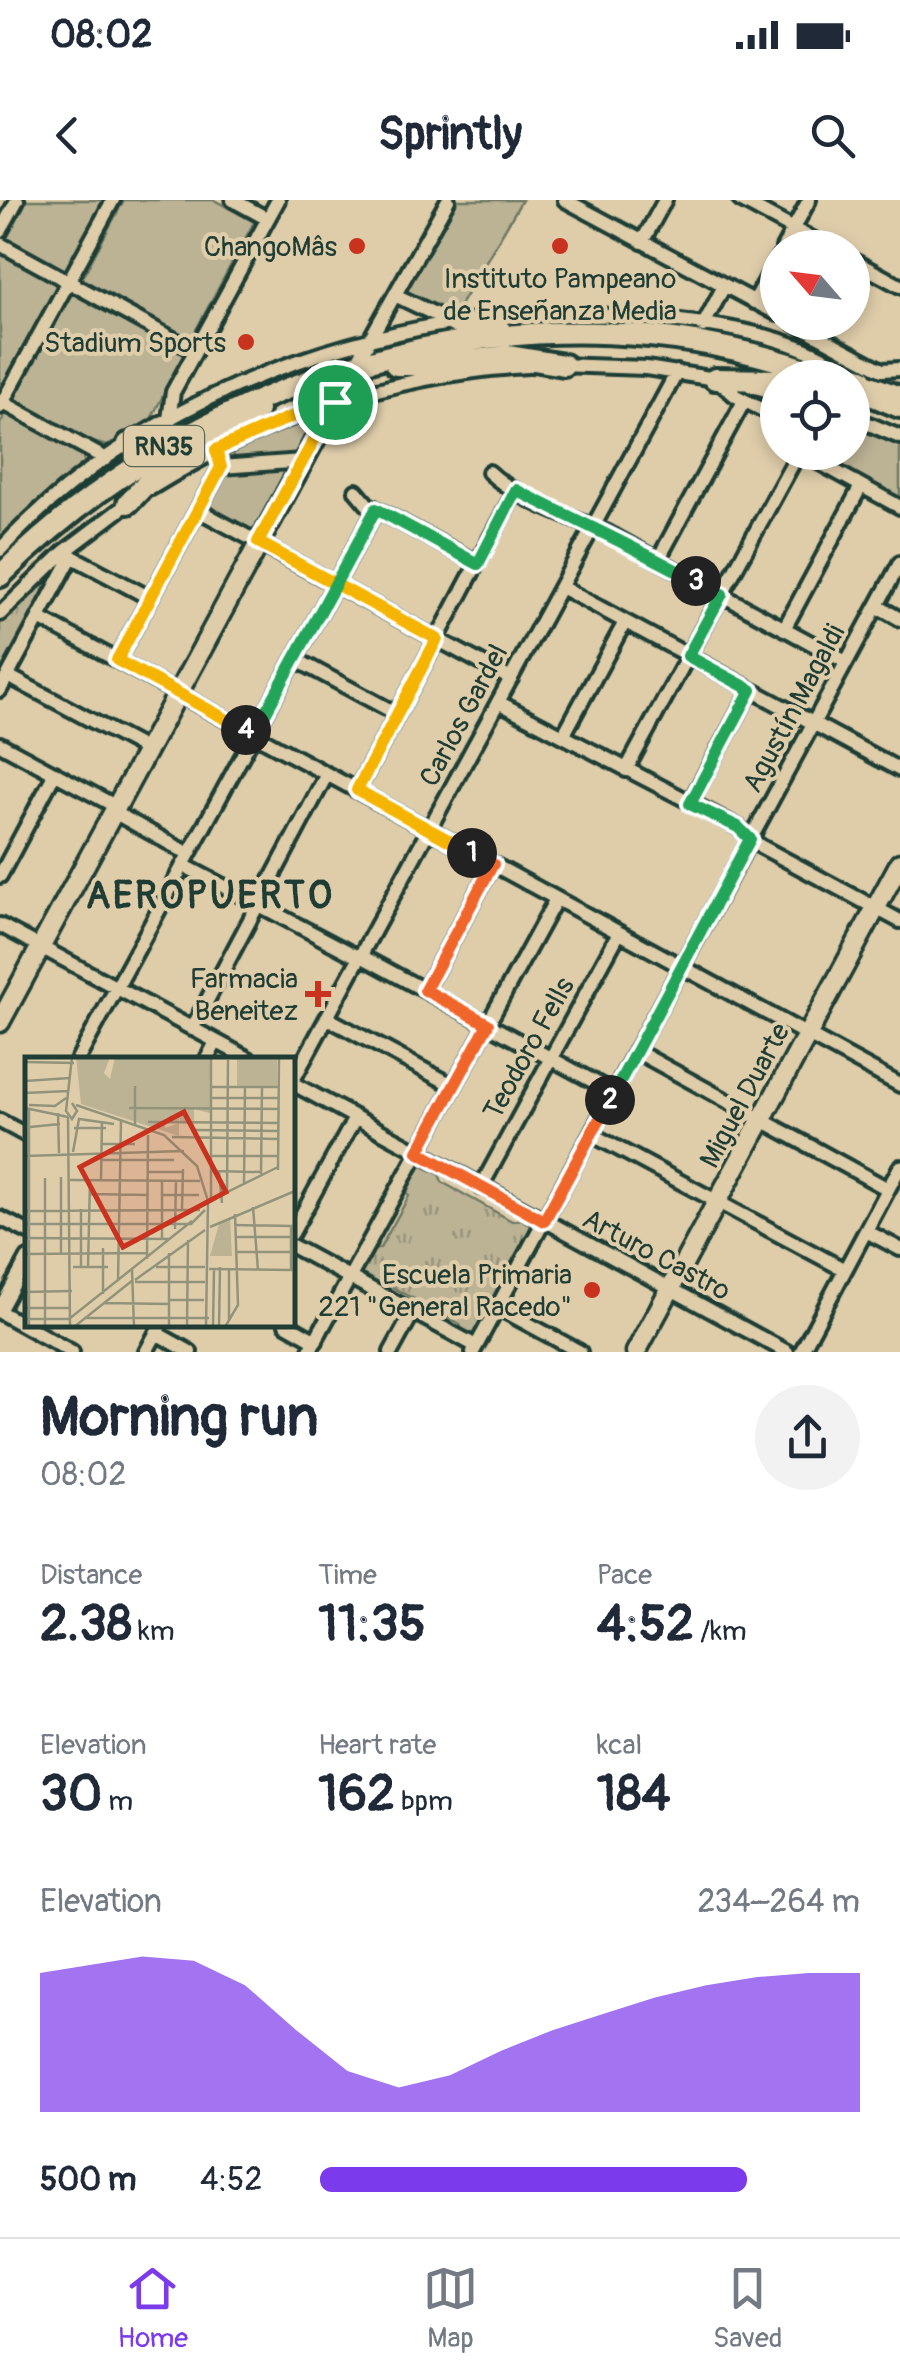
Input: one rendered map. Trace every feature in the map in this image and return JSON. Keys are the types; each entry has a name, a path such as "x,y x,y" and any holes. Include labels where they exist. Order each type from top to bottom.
{"highway":[{"path":"453,322 496,330 561,328 607,335"},
{"name":"RN35","path":"0,576 65,516 140,461 210,420 298,382 482,340 700,335 774,360"},
{"path":"700,335 782,360"},
{"name":"RN35","path":"0,591 52,541 126,483 184,447 258,410 352,370 499,348 616,346 702,356 760,369"},
{"path":"396,365 508,356 564,365"},
{"path":"715,378 760,379"},
{"path":"128,444 170,433 254,392 298,382"},
{"path":"870,397 900,408"},
{"path":"870,402 900,417"},
{"path":"128,503 163,468 230,431 258,410"}],"main road":[{"path":"0,1022 352,370"},
{"name":"Miguel Duarte","path":"636,1352 900,864"}],"street":[{"path":"0,232 18,200"},
{"path":"106,459 1,403 112,200"},
{"path":"232,200 266,218"},
{"path":"168,420 170,399 278,200"},
{"path":"352,370 448,200"},
{"path":"642,242 665,200"},
{"path":"740,200 798,230"},
{"path":"794,228 809,200"},
{"path":"572,202 760,305"},
{"path":"0,244 196,351"},
{"path":"870,270 900,286"},
{"path":"0,550 53,499 128,444 168,420 272,370 370,340 453,322 578,315 700,335 724,286"},
{"path":"754,302 760,291"},
{"path":"395,295 439,319 453,322"},
{"path":"826,340 882,370 900,369"},
{"path":"0,614 128,503 216,450 335,402 452,374 564,365 677,372 760,389"},
{"name":"Carlos Gardel","path":"295,1077 677,372"},
{"path":"715,378 760,409"},
{"path":"870,392 900,393"},
{"path":"658,560 744,401"},
{"path":"870,424 900,437"},
{"path":"117,660 221,467 216,450"},
{"path":"221,467 303,460"},
{"path":"626,770 789,470"},
{"path":"832,470 900,507"},
{"path":"490,472 516,490 658,560 846,662"},
{"path":"784,628 862,486"},
{"path":"357,790 516,490"},
{"path":"356,491 362,501 478,564"},
{"path":"80,1057 376,509"},
{"path":"198,510 511,679"},
{"path":"68,554 150,598"},
{"path":"0,690 68,554"},
{"name":"Agustín Magaldi","path":"474,1349 900,563"},
{"path":"561,587 900,770"},
{"path":"876,606 900,619"},
{"path":"39,618 900,1086"},
{"path":"563,736 625,622"},
{"path":"294,659 397,714"},
{"path":"8,676 146,749"},
{"path":"690,804 751,690"},
{"path":"498,702 738,827 750,839 900,921"},
{"path":"0,744 114,808 258,904 614,1092"},
{"path":"0,876 55,774"},
{"path":"192,1029 327,774"},
{"path":"425,990 493,864"},
{"path":"290,1327 313,1346 556,898"},
{"path":"0,925 244,1057"},
{"name":"Teodoro Fells","path":"481,1187 619,933"},
{"path":"327,1018 454,1086"},
{"path":"208,1057 216,1042"},
{"path":"636,1051 888,1189"},
{"name":"Arturo Castro","path":"295,1084 787,1352"},
{"path":"295,1228 356,1118"},
{"path":"0,1121 25,1134"},
{"path":"591,1134 844,1270"},
{"path":"800,1352 900,1167"},
{"path":"0,1218 25,1230"},
{"path":"866,1230 900,1249"},
{"path":"295,1248 474,1349"},
{"path":"25,1264 0,1310 25,1325"},
{"path":"497,1307 580,1352"},
{"path":"392,1352 413,1312"},
{"path":"29,1327 72,1352"},
{"path":"146,1352 159,1329 190,1352"}],"green space":[{"path":"27,200 103,200 65,271 6,238"},
{"path":"124,200 214,200 254,222 191,339 81,280"},
{"path":"457,200 522,200 453,318 411,297 407,289"},
{"path":"0,253 58,285 0,391"},
{"path":"72,293 184,355 149,423 111,447 89,441 14,400"},
{"path":"6,413 82,453 85,465 0,540 0,424"},
{"path":"314,416 316,420 297,455 235,459 237,447"},
{"path":"870,430 900,443 900,502 841,470 870,470"},
{"path":"287,467 288,473 255,533 206,507 225,473"},
{"path":"46,577 52,584 0,679 0,621"},
{"path":"422,1166 439,1174 442,1182 512,1221 521,1219 531,1226 472,1336 462,1332 460,1324 390,1286 382,1289 361,1274 372,1251 380,1248 409,1196 406,1188"}],"place":[{"name":"ChangoMâs","path":"357,246"},
{"name":"Instituto Pampeano de Enseñanza Media","path":"560,246"},
{"name":"Stadium Sports","path":"246,342"},
{"name":"Farmacia Beneitez","path":"318,994"},
{"name":"Escuela Primaria 221 \"General Racedo\"","path":"592,1290"}],"district":[{"name":"AEROPUERTO","path":"210,895"}],"route":[{"path":"335,402 216,450 221,467 117,660 254,734 294,659 335,584 376,509 478,564 516,490 608,532 722,594 688,656 751,690 690,804 738,827 750,839 544,1221 418,1152 488,1024 425,990 493,864 357,790 437,639 335,584 258,542 335,402"}]}
